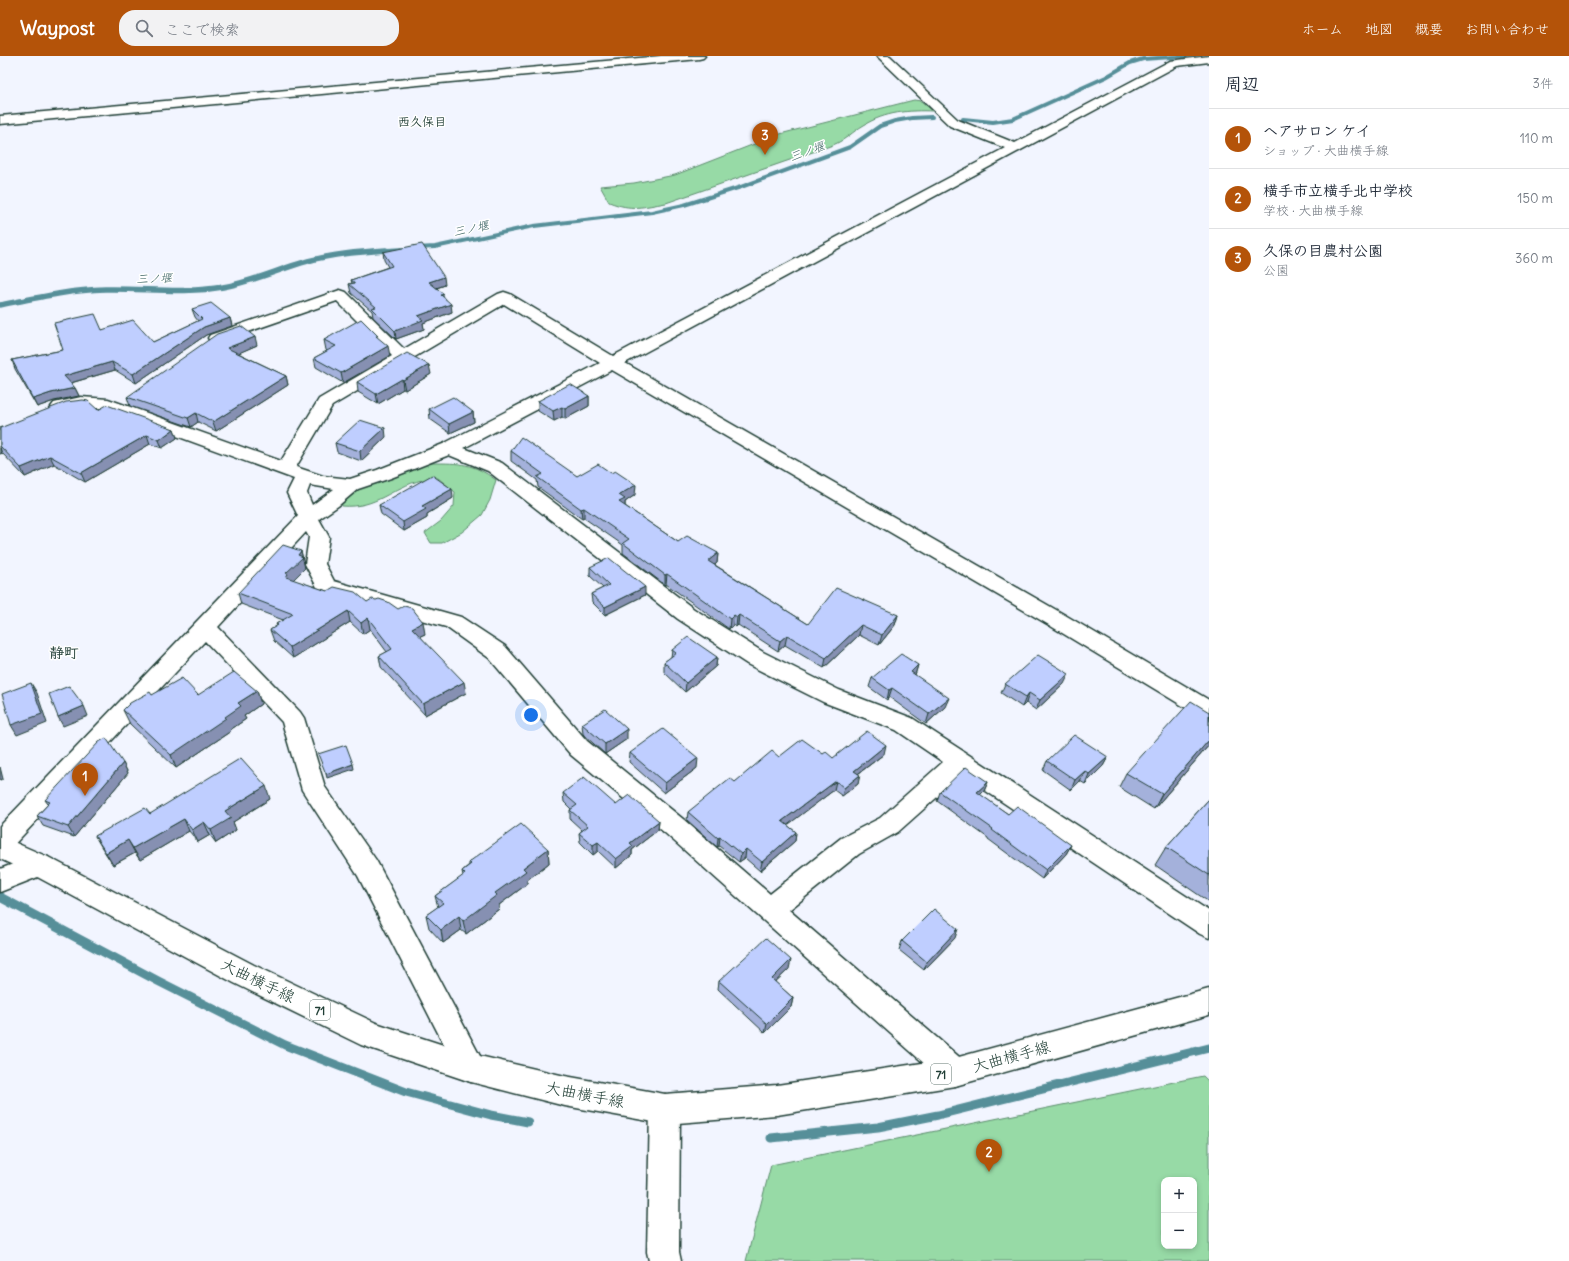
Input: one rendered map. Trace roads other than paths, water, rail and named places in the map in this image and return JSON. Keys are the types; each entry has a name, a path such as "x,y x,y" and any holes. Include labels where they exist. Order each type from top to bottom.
{"street":[{"path":"0,120 699,56"},
{"path":"883,56 961,127 1015,147"},
{"path":"0,843 291,537 308,517 331,502 351,485 449,448 612,363 1174,63 1209,59"},
{"path":"200,347 213,338 340,296 403,357"},
{"path":"955,1072 674,826 579,748 497,652 453,622 326,586 315,564 319,537 297,493 295,472 325,403 504,298 612,363 1057,620 1209,711"},
{"path":"113,408 131,395"},
{"path":"48,412 66,404 86,402 102,403 320,482 351,485"},
{"path":"449,448 495,466 686,614 755,658 831,696 904,724 1209,926"},
{"path":"205,627 292,718 314,790 367,868 472,1068"},
{"path":"769,910 850,846 889,825 961,761"},
{"name":"大曲横手線","path":"0,847 39,865 244,974 371,1035 472,1068 565,1091 665,1109 777,1100 955,1072 1209,1002"},
{"path":"0,881 39,865"},
{"path":"665,1109 663,1252 665,1261"}],"waterway":[{"name":"三ノ堰","path":"963,119 993,122 1013,119 1106,77 1130,63 1143,59 1186,56"},
{"name":"三ノ堰","path":"416,248 435,247 534,226 652,212 684,205 741,187 850,147 880,126 895,121 912,118 932,117"},
{"name":"三ノ堰","path":"384,250 406,249"},
{"name":"三ノ堰","path":"0,305 79,291 105,289 194,290 223,287 234,285 297,264 317,259 384,250"},
{"name":"三ノ堰","path":"369,251 384,250"},
{"path":"0,897 158,981 285,1045 406,1092 491,1115 528,1122"},
{"path":"771,1138 878,1127 938,1115 1209,1048"}],"place":[{"name":"久保の目農村公園","path":"765,155"},
{"name":"ヘアサロン ケイ","path":"85,796"},
{"name":"横手市立横手北中学校","path":"989,1172"}],"district":[{"name":"西久保目","path":"422,121"},
{"name":"静町","path":"64,652"}]}
